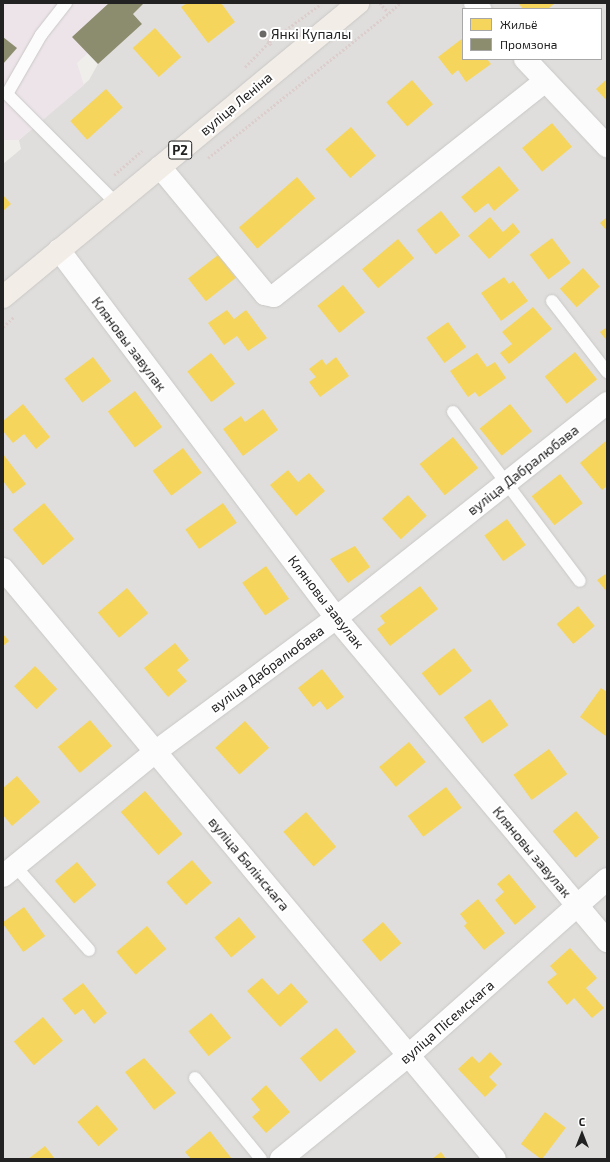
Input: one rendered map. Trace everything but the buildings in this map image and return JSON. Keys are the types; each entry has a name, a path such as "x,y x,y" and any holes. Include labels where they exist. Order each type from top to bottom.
{"main road":[{"name":"вуліца Леніна","path":"3,297 115,202 160,167 358,3"}],"street":[{"path":"527,60 607,146"},
{"path":"160,167 265,294 274,296 545,81"},
{"name":"Кляновы завулак","path":"59,250 336,618 607,942"},
{"name":"вуліца Дабралюбава","path":"7,864 336,618 607,403"},
{"name":"вуліца Бялінскага","path":"3,569 410,1055 495,1159"},
{"name":"вуліца Пісемскага","path":"281,1159 410,1055 578,907 607,879"}],"lane":[{"path":"66,3 41,35 7,94 115,202"},
{"path":"552,300 607,372"},
{"path":"453,412 508,482 580,582"},
{"path":"7,864 89,950"},
{"path":"195,1078 262,1159"}],"path":[{"path":"380,3 389,13"},
{"path":"206,160 400,3"},
{"path":"3,327 20,312"}],"shaded area":[{"path":"3,3 144,3 133,14 142,24 98,64 88,53 77,63 84,85 19,140 3,140"},
{"path":"144,3 607,3 607,1159 3,1159 3,164 21,149 19,140 89,80 98,64 142,24 133,14"}],"place":[{"name":"Янкі Купалы","path":"263,34"}]}
